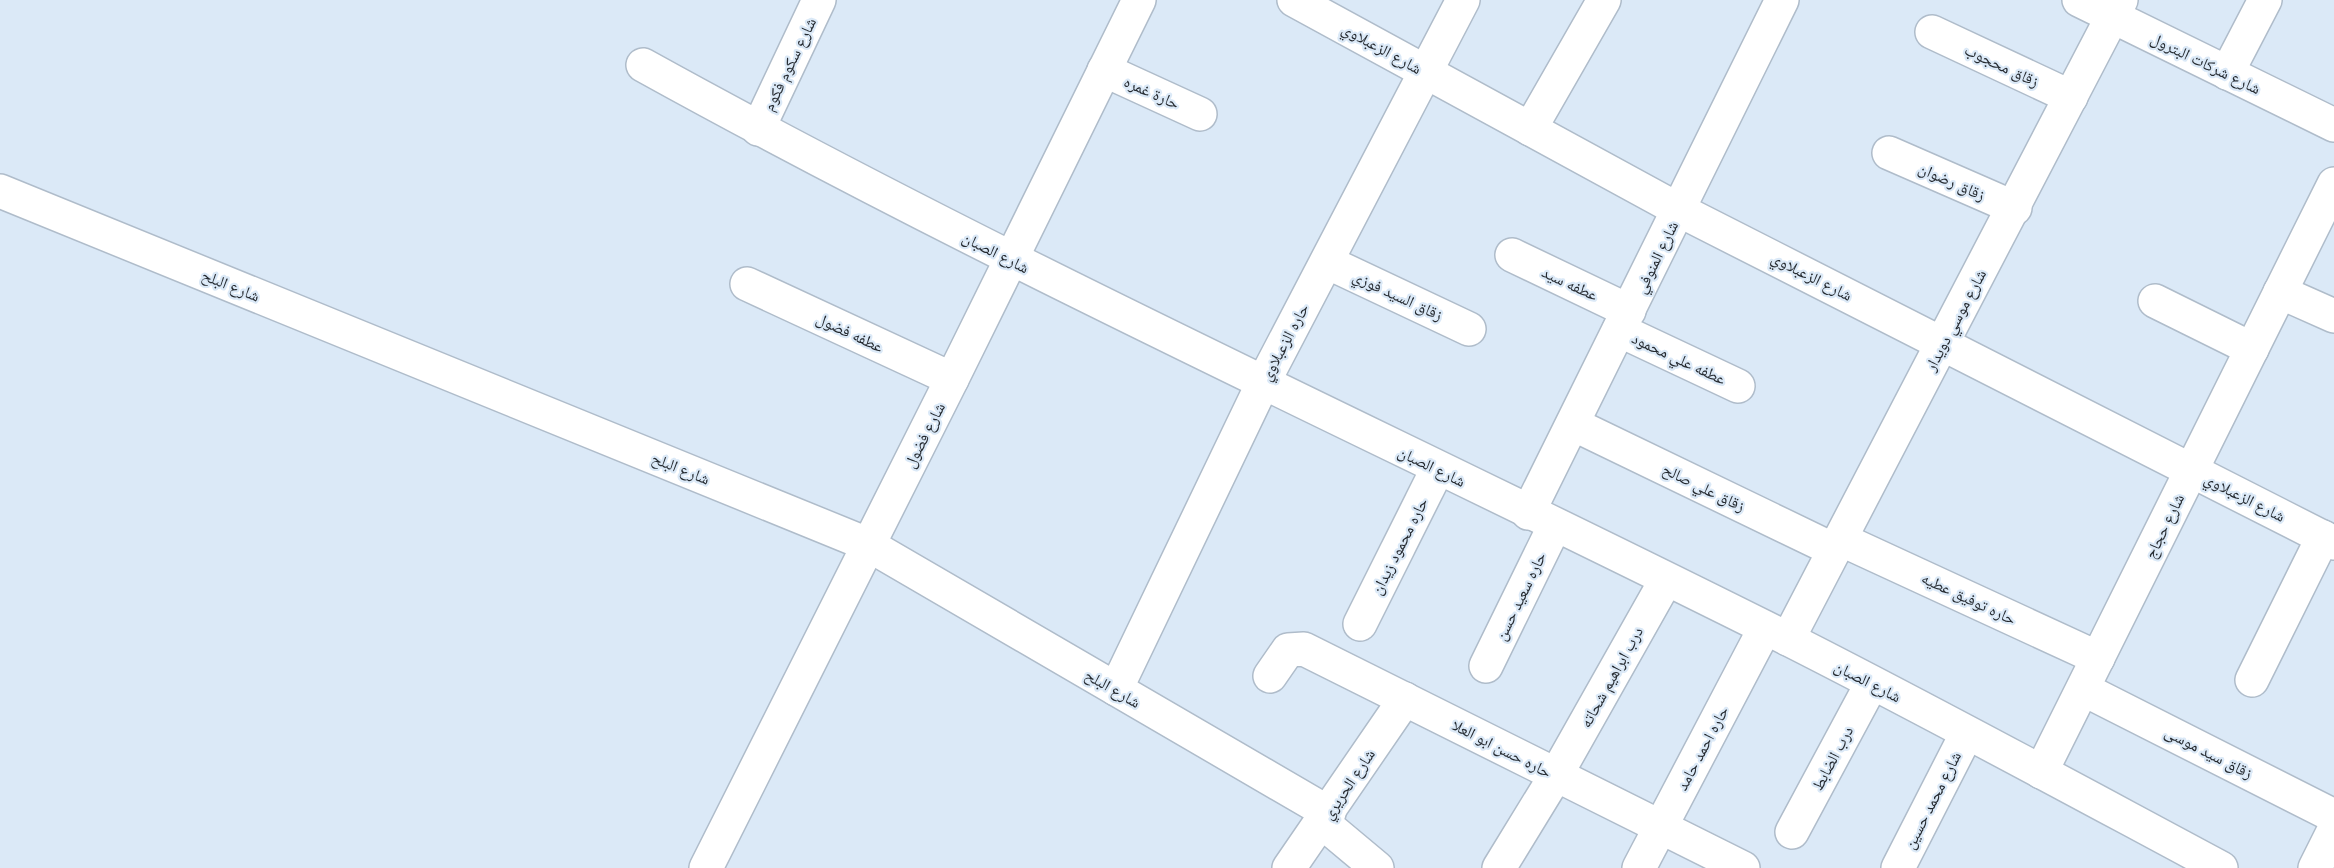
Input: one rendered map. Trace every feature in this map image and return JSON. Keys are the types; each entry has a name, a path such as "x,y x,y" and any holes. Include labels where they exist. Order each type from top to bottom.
{"street":[{"name":"شارع سكوم فكوم","path":"758,129 819,0"},
{"name":"شارع فضول","path":"706,868 867,544 952,380 1138,0"},
{"name":"شارع الزعبلاوي","path":"1294,0 1679,210 1943,342 2329,540"},
{"name":"حاره الزعبلاوي","path":"1116,689 1263,383 1463,0"},
{"path":"1530,129 1604,0"},
{"name":"شارع المنوفي","path":"1542,519 1573,424 1782,0"},
{"name":"شارع شركات البترول","path":"2079,0 2117,8 2227,73 2334,125"},
{"path":"2227,73 2265,0"},
{"name":"شارع موسي دويدار","path":"1776,634 1837,544 2015,208 2117,8"},
{"name":"زقاق محجوب","path":"1932,32 2072,97"},
{"name":"شارع الصبان","path":"643,65 758,129 1011,260 1776,634 2221,868"},
{"name":"حارة غمره","path":"1104,70 1200,114"},
{"name":"زقاق رضوان","path":"1890,153 2015,208"},
{"name":"شارع حجاج","path":"2041,772 2334,184"},
{"name":"شارع البلح","path":"0,191 867,544 1116,689 1325,818 1377,868"},
{"name":"عطفه سيد","path":"1512,255 1624,321"},
{"name":"زقاق السيد فوزي","path":"1326,262 1469,329"},
{"name":"عطفه فضول","path":"747,284 952,380"},
{"path":"2280,292 2334,316"},
{"path":"2155,301 2252,349"},
{"name":"عطفه علي محمود","path":"1624,321 1738,386"},
{"name":"زقاق علي صالح","path":"1573,424 1837,544"},
{"name":"حاره محمود زيدان","path":"1360,624 1438,468"},
{"name":"حاره سعيد حسن","path":"1486,666 1542,519"},
{"path":"2252,680 2329,540"},
{"name":"حاره توفيق عطيه","path":"1837,544 2098,658"},
{"name":"درب ابراهيم شحاته","path":"1499,868 1556,775 1666,580"},
{"name":"حاره احمد حامد","path":"1640,868 1661,827 1776,634"},
{"name":"حاره حسن ابو العلا","path":"1270,676 1288,650 1297,648 1743,868"},
{"name":"درب الضابط","path":"1792,832 1872,683"},
{"name":"زقاق سيد موسى","path":"2083,689 2334,816"},
{"name":"شارع الحريري","path":"1289,868 1404,699"},
{"name":"شارع محمد حسين","path":"1898,868 1967,733"},
{"path":"2315,868 2334,830"}]}
